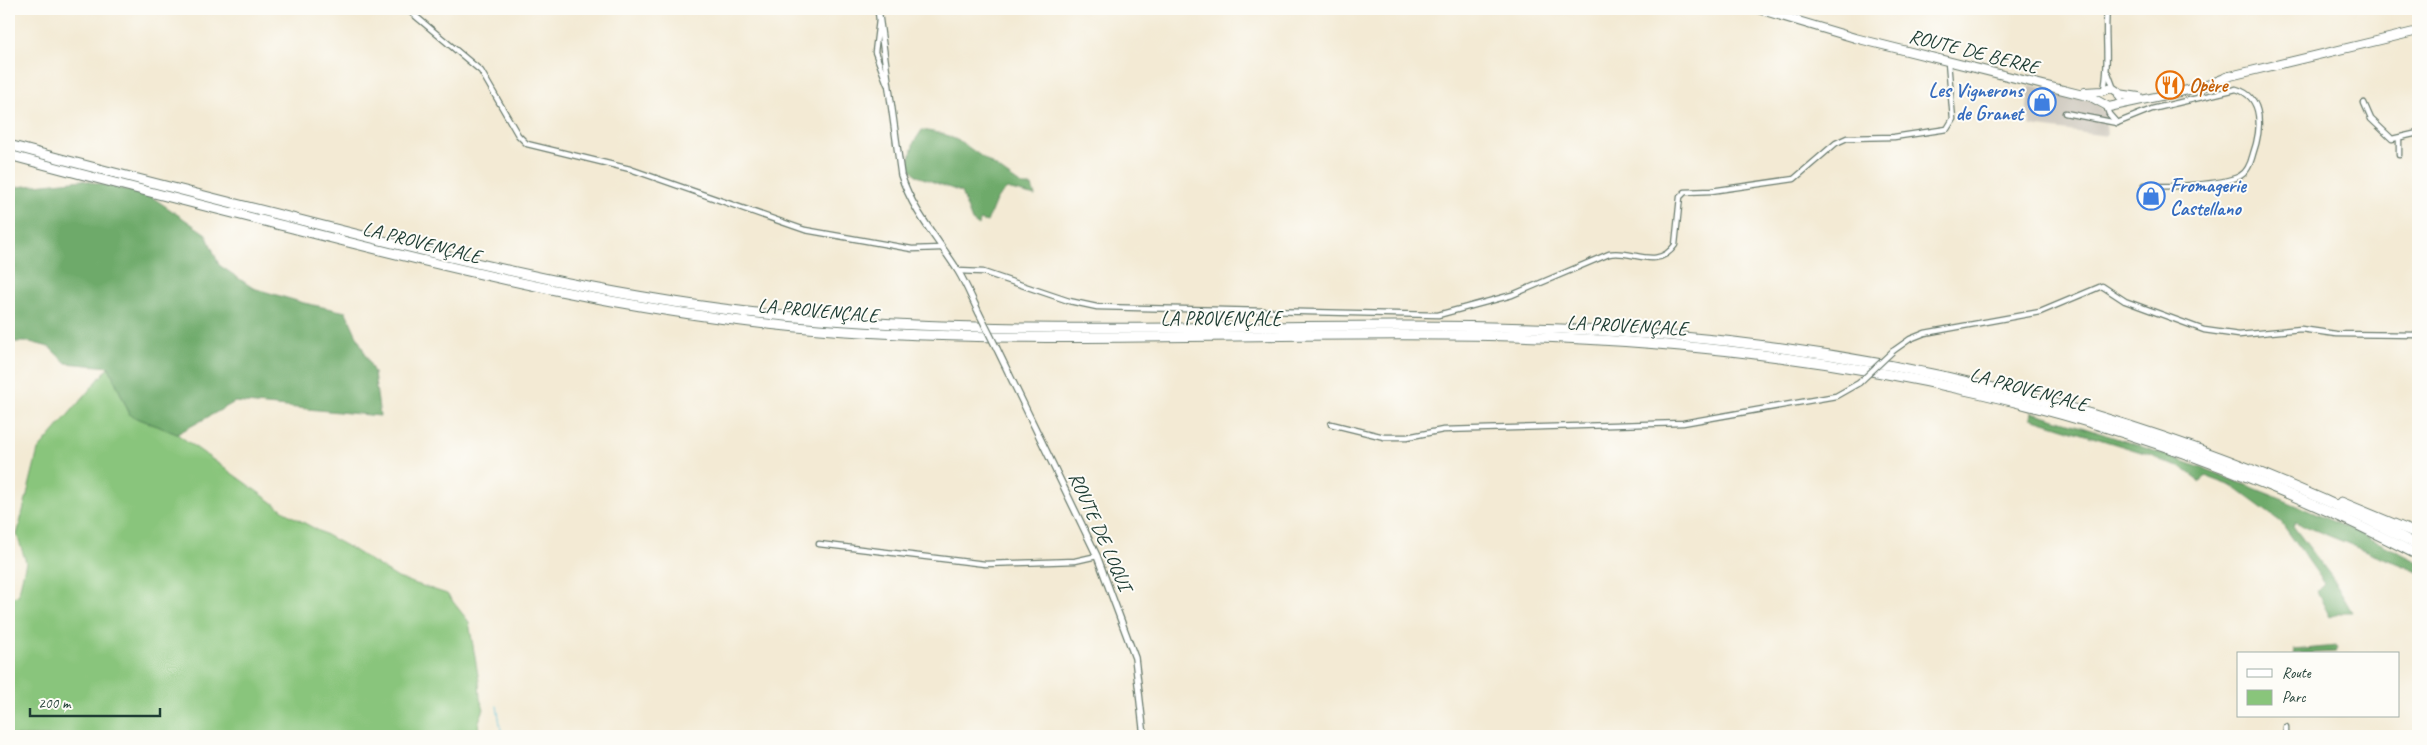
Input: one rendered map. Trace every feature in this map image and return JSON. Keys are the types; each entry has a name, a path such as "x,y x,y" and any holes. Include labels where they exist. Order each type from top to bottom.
{"highway":[{"name":"LA PROVENÇALE","path":"9,145 453,258 570,284 689,305 817,319 951,326 1467,326 1630,332 1726,340 1866,359 1996,387 2143,429 2274,478 2418,545"},
{"name":"LA PROVENÇALE","path":"9,155 449,268 580,296 732,320 844,331 961,336 1426,335 1565,338 1715,348 1857,367 2012,401 2142,439 2270,487 2418,555"},
{"path":"2274,478 2382,517 2418,534"}],"main road":[{"name":"ROUTE DE BERRE","path":"1758,9 1923,56 2068,91 2109,105 2186,91 2230,76"},
{"name":"ROUTE DE BERRE","path":"2068,91 2116,91 2128,97 2141,97 2418,31"},
{"path":"2103,90 2100,96 2109,105 2116,91"}],"street":[{"path":"407,9 481,71 518,134 527,144 630,168 805,230 912,249 941,248"},
{"name":"ROUTE DE LOQUI","path":"878,9 901,175 906,189 916,211 958,271 1097,556 1135,658 1144,736"},
{"path":"2107,9 2105,28 2108,72 2116,91"},
{"path":"958,271 983,272 1069,301 1097,307 1445,314 1520,292 1609,254 1625,253 1643,259 1666,253 1675,245 1680,197 1685,192 1711,191 1794,178 1836,143 1846,138 1894,137 1948,130 1953,119 1948,62"},
{"path":"2103,90 2108,72"},
{"path":"2065,112 2115,121 2152,108 2236,89 2246,91 2257,110 2260,122 2258,140 2246,172 2240,176 2198,184 2160,187 2144,185"},
{"path":"2364,102 2371,119 2392,139 2399,139 2418,133"},
{"path":"2109,105 2115,121"},
{"path":"2109,105 2115,121"},
{"path":"2399,139 2399,155"},
{"path":"1331,424 1384,437 1407,437 1443,430 1683,423 1836,396 1859,383 1893,351 1910,339 1925,333 2040,312 2102,286 2125,301 2213,332 2239,336 2301,329 2336,334 2418,335"},
{"path":"819,544 985,564 1075,561 1097,556"},
{"path":"2286,727 2286,736"}],"shaded area":[{"path":"2030,85 2094,101 2105,113 2107,136 2031,126 2027,108"}],"green space":[{"path":"922,130 944,134 961,142 1023,186 1032,186 1035,196 1007,189 996,200 987,222 980,220 979,226 972,221 961,192 917,176 908,165 914,142"},
{"path":"82,180 149,195 206,234 219,265 253,288 304,303 346,312 374,373 380,416 235,402 177,434 130,415 109,367 66,363 49,347 30,342 9,342 9,207 17,187"},
{"path":"109,367 130,415 177,434 290,515 352,549 398,578 447,594 469,622 479,681 480,699 484,709 479,721 478,736 9,736 9,597 18,596 26,562 17,535 38,450"},
{"path":"2032,412 2180,460 2276,497 2324,517 2418,562 2418,572 2295,522 2293,526 2331,576 2352,612 2344,612 2330,617 2317,592 2325,584 2281,522 2232,486 2205,476 2201,482 2182,468 2162,462 2154,456 2031,418"},
{"path":"2336,646 2338,648 2336,652 2294,652 2294,650"}],"waterway":[{"path":"497,706 502,736"}],"place":[{"name":"Opère","path":"2170,85"},
{"name":"Les Vignerons de Granet","path":"2042,102"},
{"name":"Fromagerie Castellano","path":"2151,196"}]}
